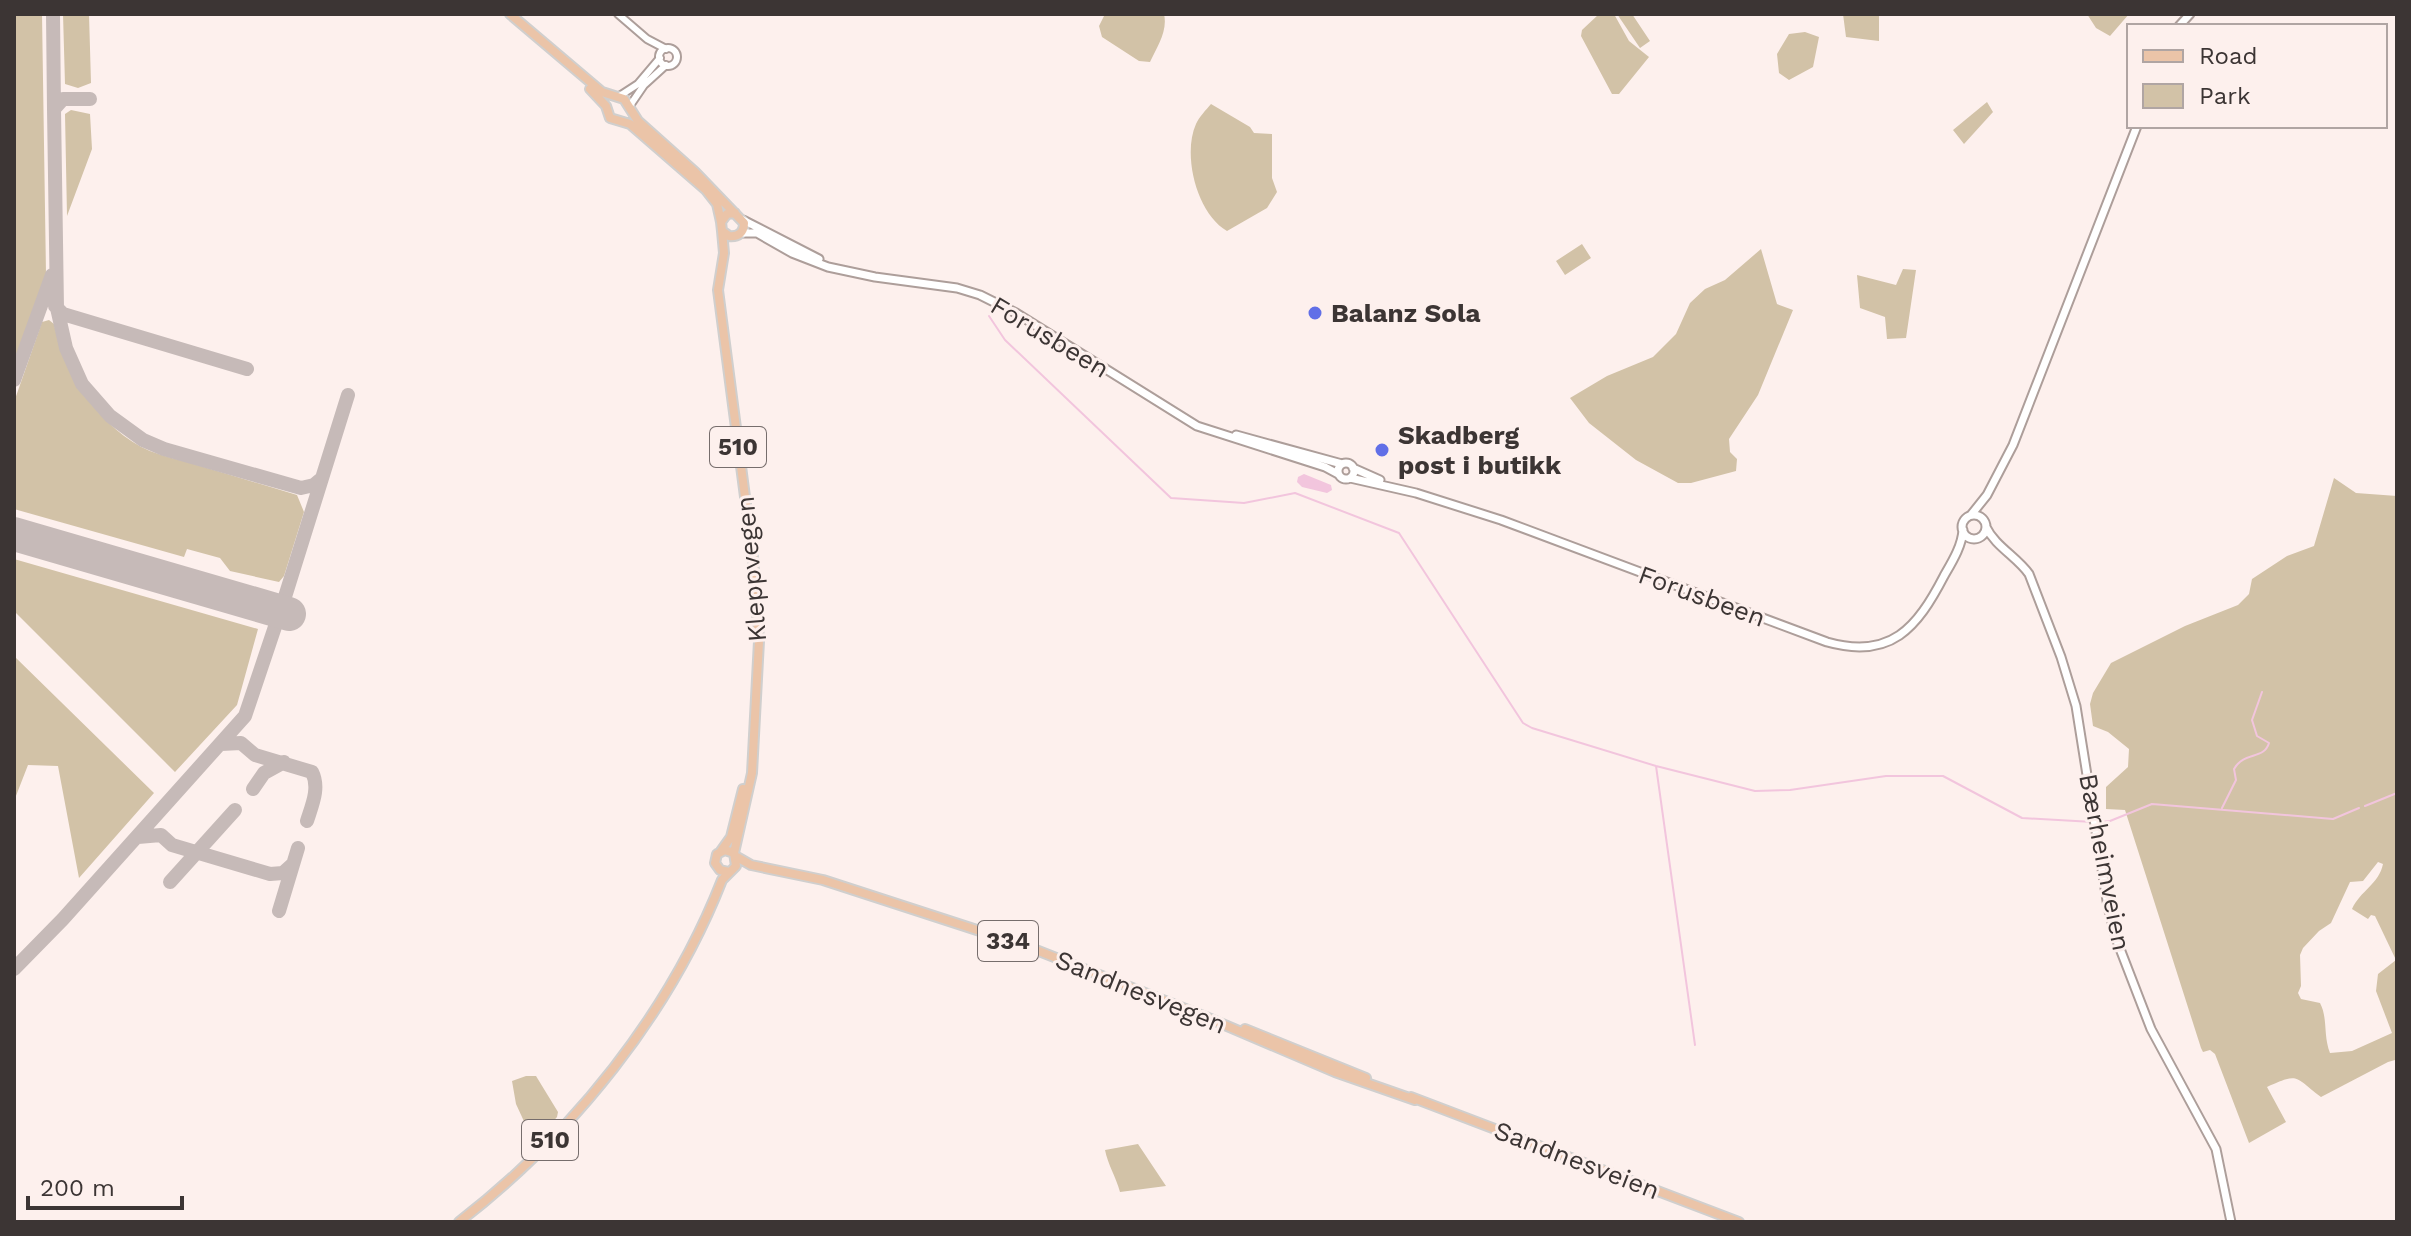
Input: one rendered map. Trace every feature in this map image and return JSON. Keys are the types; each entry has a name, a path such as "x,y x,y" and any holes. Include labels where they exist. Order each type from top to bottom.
{"main road":[{"name":"510","path":"503,14 577,77 606,106 610,118 637,129 706,190 717,204 722,227"},
{"path":"510,14 602,92 627,101 629,108 739,216 744,227 724,253"},
{"path":"606,106 616,98"},
{"path":"621,120 627,116 629,108"},
{"name":"Forusbeen","path":"1954,558 1964,521 1987,495 2019,431 2136,128"},
{"path":"739,216 727,214 722,227 729,236 740,234"},
{"name":"Forusbeen","path":"739,216 793,248 854,273"},
{"name":"Kleppvegen","path":"459,1222 544,1147 620,1058 669,989 722,880 731,870 735,855 752,773 759,668 758,617 718,290 724,253 722,227"},
{"name":"Forusbeen","path":"740,234 757,233 804,258 854,273 957,288 991,300 1210,432 1325,467 1341,479 1350,478 1416,493"},
{"name":"Forusbeen","path":"1188,420 1347,463 1416,493 1501,520 1827,642 1849,647 1882,644 1909,630 1928,606 1963,545 1977,538 1986,524 1987,495"},
{"path":"1338,474 1342,464"},
{"path":"1350,478 1353,468"},
{"path":"1971,515 1977,515 1986,524"},
{"name":"Bærheimveien","path":"1986,524 2032,581 2064,665 2081,731 2108,907 2117,941 2151,1029 2216,1149 2231,1222"},
{"path":"1963,530 1968,537 2001,546"},
{"name":"Kleppvegen","path":"707,912 716,880 715,858 725,847 734,825 753,743"},
{"path":"720,851 735,855"},
{"name":"Sandnesvegen","path":"735,855 751,865 806,876 1026,946 1335,1072"},
{"path":"716,867 724,872 731,870"},
{"name":"Sandnesvegen","path":"731,870 745,868 779,876 806,876"},
{"name":"Sandnesveien","path":"1206,1017 1238,1026 1415,1100"},
{"name":"Sandnesveien","path":"1335,1072 1613,1172 1739,1222"}],"street":[{"path":"618,14 647,39 674,50 677,57 673,64 666,65 644,85 629,108"},
{"path":"647,39 666,65"},
{"path":"616,98 638,84 666,49"}],"green space":[{"path":"14,14 42,14 46,274 14,363"},
{"path":"63,14 89,14 91,83 78,88 65,84"},
{"path":"1105,14 1164,14 1163,33 1150,62 1139,61 1102,37 1099,26"},
{"path":"1599,14 1614,14 1629,41 1649,57 1619,94 1612,94 1581,36 1582,30"},
{"path":"1617,14 1632,14 1650,41 1640,48"},
{"path":"1843,14 1879,14 1879,41 1846,37"},
{"path":"2087,14 2129,14 2110,36 2096,28"},
{"path":"1805,32 1819,37 1813,67 1789,80 1779,73 1777,54 1789,34"},
{"path":"1987,102 1993,112 1964,144 1953,130"},
{"path":"1211,104 1250,127 1254,133 1272,134 1272,178 1277,192 1267,208 1227,231 1216,223 1200,198 1192,167 1192,137 1197,121"},
{"path":"71,110 90,114 92,149 67,216 65,114"},
{"path":"1582,244 1591,258 1565,275 1556,261"},
{"path":"1761,249 1777,304 1793,310 1758,395 1729,439 1730,452 1737,459 1736,471 1691,483 1678,483 1636,460 1589,423 1570,398 1607,376 1653,357 1676,334 1690,303 1705,289 1725,280"},
{"path":"1903,269 1916,270 1906,338 1887,339 1885,317 1860,308 1857,275 1896,285"},
{"path":"49,320 54,324 76,381 101,415 132,442 156,453 297,495 304,512 284,576 279,582 230,571 220,558 187,549 184,557 14,509 14,402 42,322"},
{"path":"2334,478 2356,493 2397,496 2397,1065 2395,1060 2388,1062 2321,1097 2301,1081 2291,1078 2267,1087 2286,1122 2249,1143 2215,1054 2210,1050 2203,1052 2201,1048 2125,810 2106,809 2106,787 2128,767 2129,749 2108,732 2093,726 2090,704 2111,663 2185,626 2238,605 2249,594 2252,579 2287,556 2314,546","holes":["2378,862 2383,864 2378,877 2352,909 2368,919 2371,915 2375,916 2396,960 2378,974 2376,991 2392,1033 2352,1051 2330,1053 2320,1003 2301,999 2298,993 2301,986 2300,955 2319,931 2331,923 2350,882 2363,881"]},
{"path":"14,559 258,629 237,705 175,772 14,611"},
{"path":"14,656 154,793 79,878 58,766 28,765 14,801"},
{"path":"536,1076 558,1112 534,1143 516,1104 512,1081"},
{"path":"1138,1144 1166,1186 1120,1192 1105,1150"}],"shaded area":[{"path":"1304,474 1331,485 1332,490 1327,493 1302,487 1297,482 1298,477"}],"waterway":[{"path":"989,316 1005,340 1171,498 1244,503 1295,493 1399,533 1523,723 1532,728 1656,766 1755,791 1790,790 1886,776 1943,776 2022,818 2093,822"},
{"path":"2222,808 2236,780 2234,769 2238,763 2263,752 2269,743 2257,736 2252,720 2262,692"},
{"path":"1656,766 1695,1045"},
{"path":"2365,806 2397,793"},
{"path":"2099,822 2110,821 2152,804 2333,819 2359,808"}],"taxiway":[{"path":"53,14 54,109"},
{"path":"90,99 63,99 54,109 57,308 66,348 82,384 110,416 143,440 164,449 301,488 320,480"},
{"path":"14,380 52,275"},
{"path":"55,306 63,314 247,369"},
{"path":"14,969 63,919 245,716 348,395"},
{"path":"263,606 273,613 275,622"},
{"path":"221,744 241,743 255,755 312,772 315,790 307,821"},
{"path":"253,789 264,773 284,762"},
{"path":"170,882 235,810"},
{"path":"138,837 161,835 172,845 270,874 283,873 293,864"},
{"path":"279,911 298,848"}],"runway":[{"path":"14,534 289,614"}],"place":[{"name":"Balanz Sola","path":"1315,313"},
{"name":"Skadberg post i butikk","path":"1382,450"}]}
